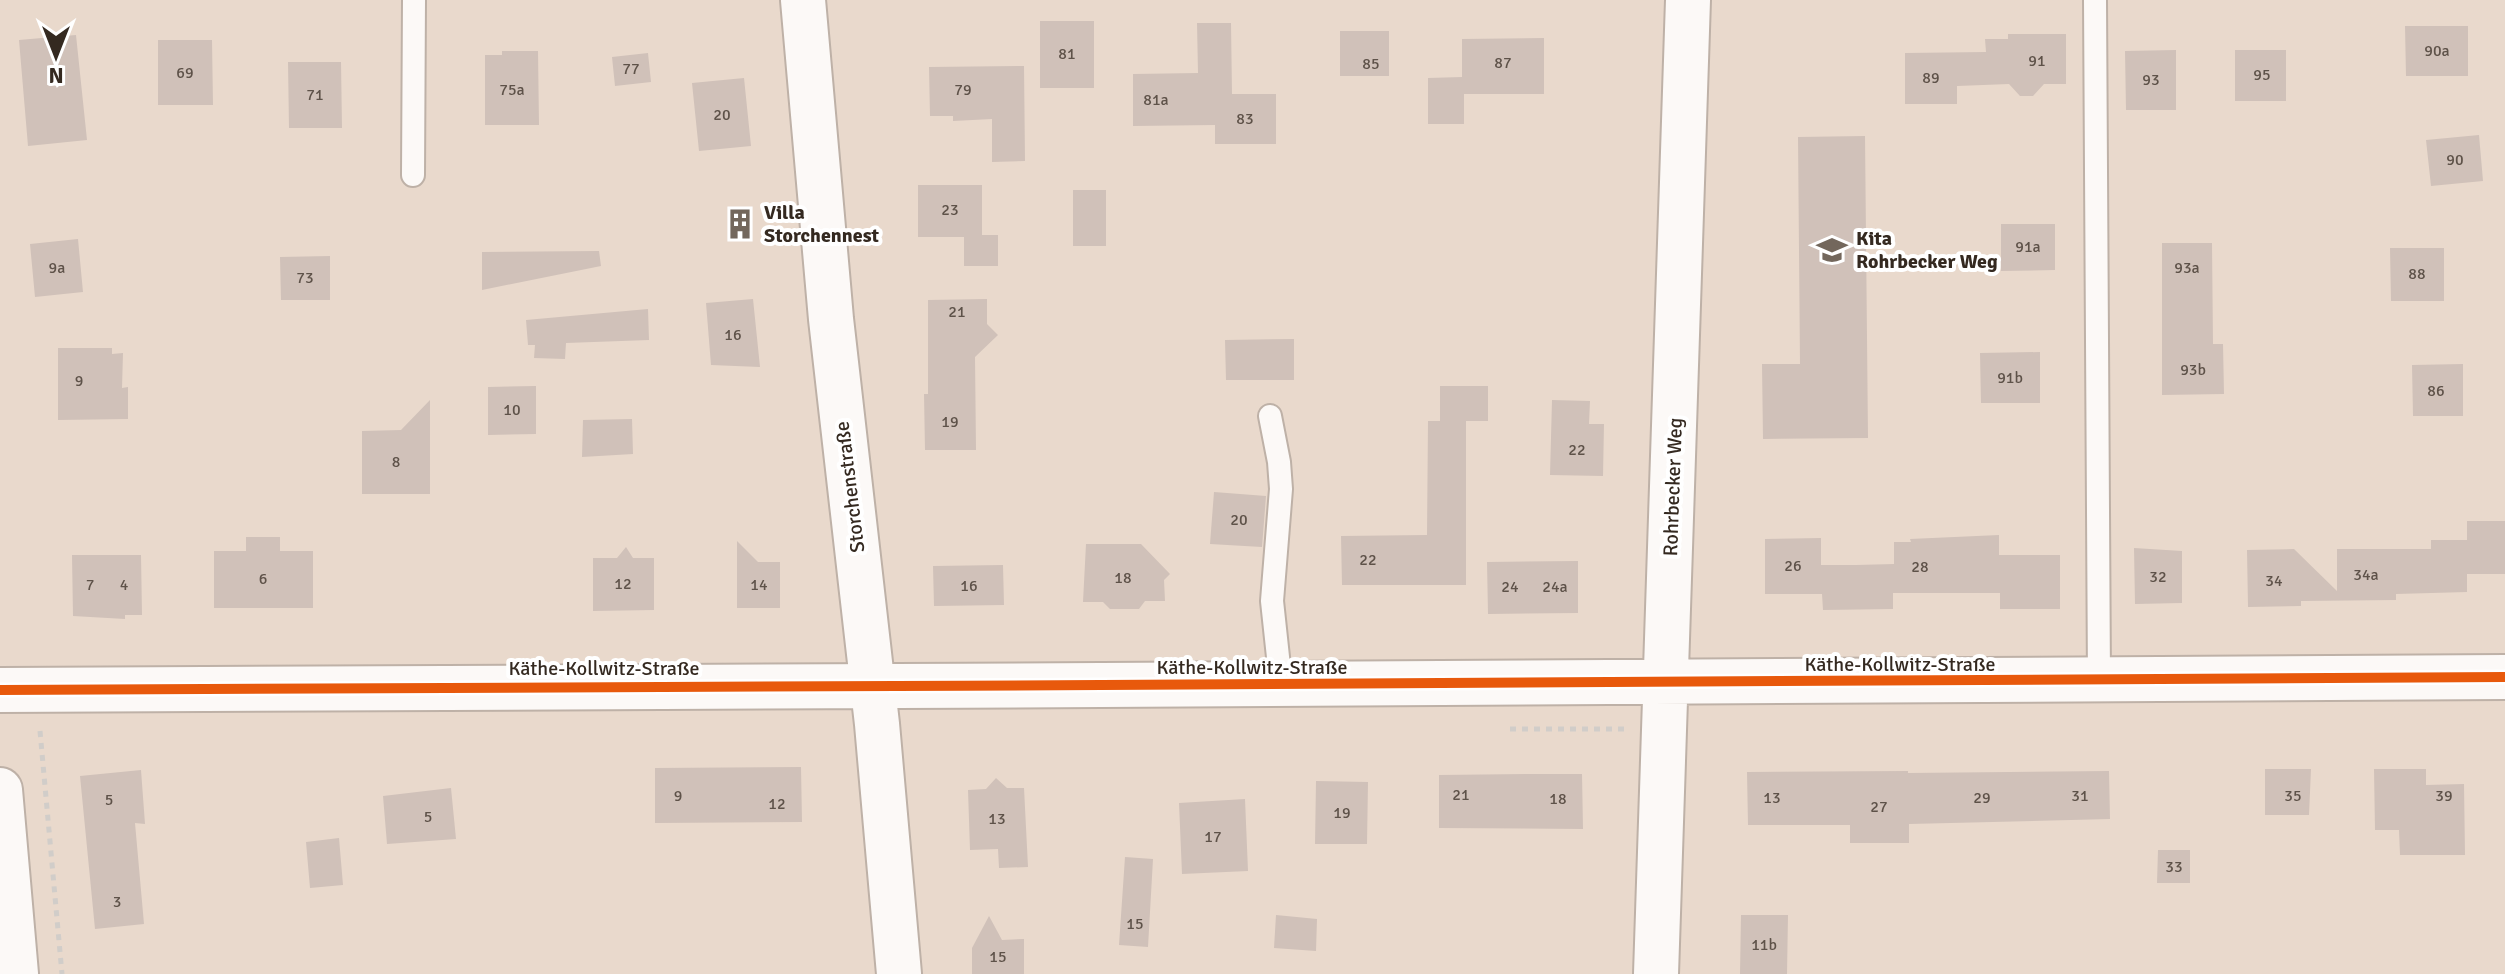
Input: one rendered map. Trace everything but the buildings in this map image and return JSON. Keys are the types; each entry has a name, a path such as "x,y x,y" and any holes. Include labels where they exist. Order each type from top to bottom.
{"street":[{"name":"Storchenstraße","path":"803,0 831,319 873,685 899,974"},
{"name":"Rohrbecker Weg","path":"1656,974 1688,0"},
{"name":"Käthe-Kollwitz-Straße","path":"0,690 1667,684 2505,677"},
{"path":"0,790 16,974"}],"lane":[{"path":"413,175 414,0"},
{"path":"2095,0 2099,681"},
{"path":"1270,416 1281,489 1272,601 1281,685"}],"path":[{"path":"40,731 62,974"}],"cycle path":[{"path":"0,690 2505,677"}],"place":[{"name":"Villa Storchennest","path":"740,224"},
{"name":"Kita Rohrbecker Weg","path":"1832,250"}]}
